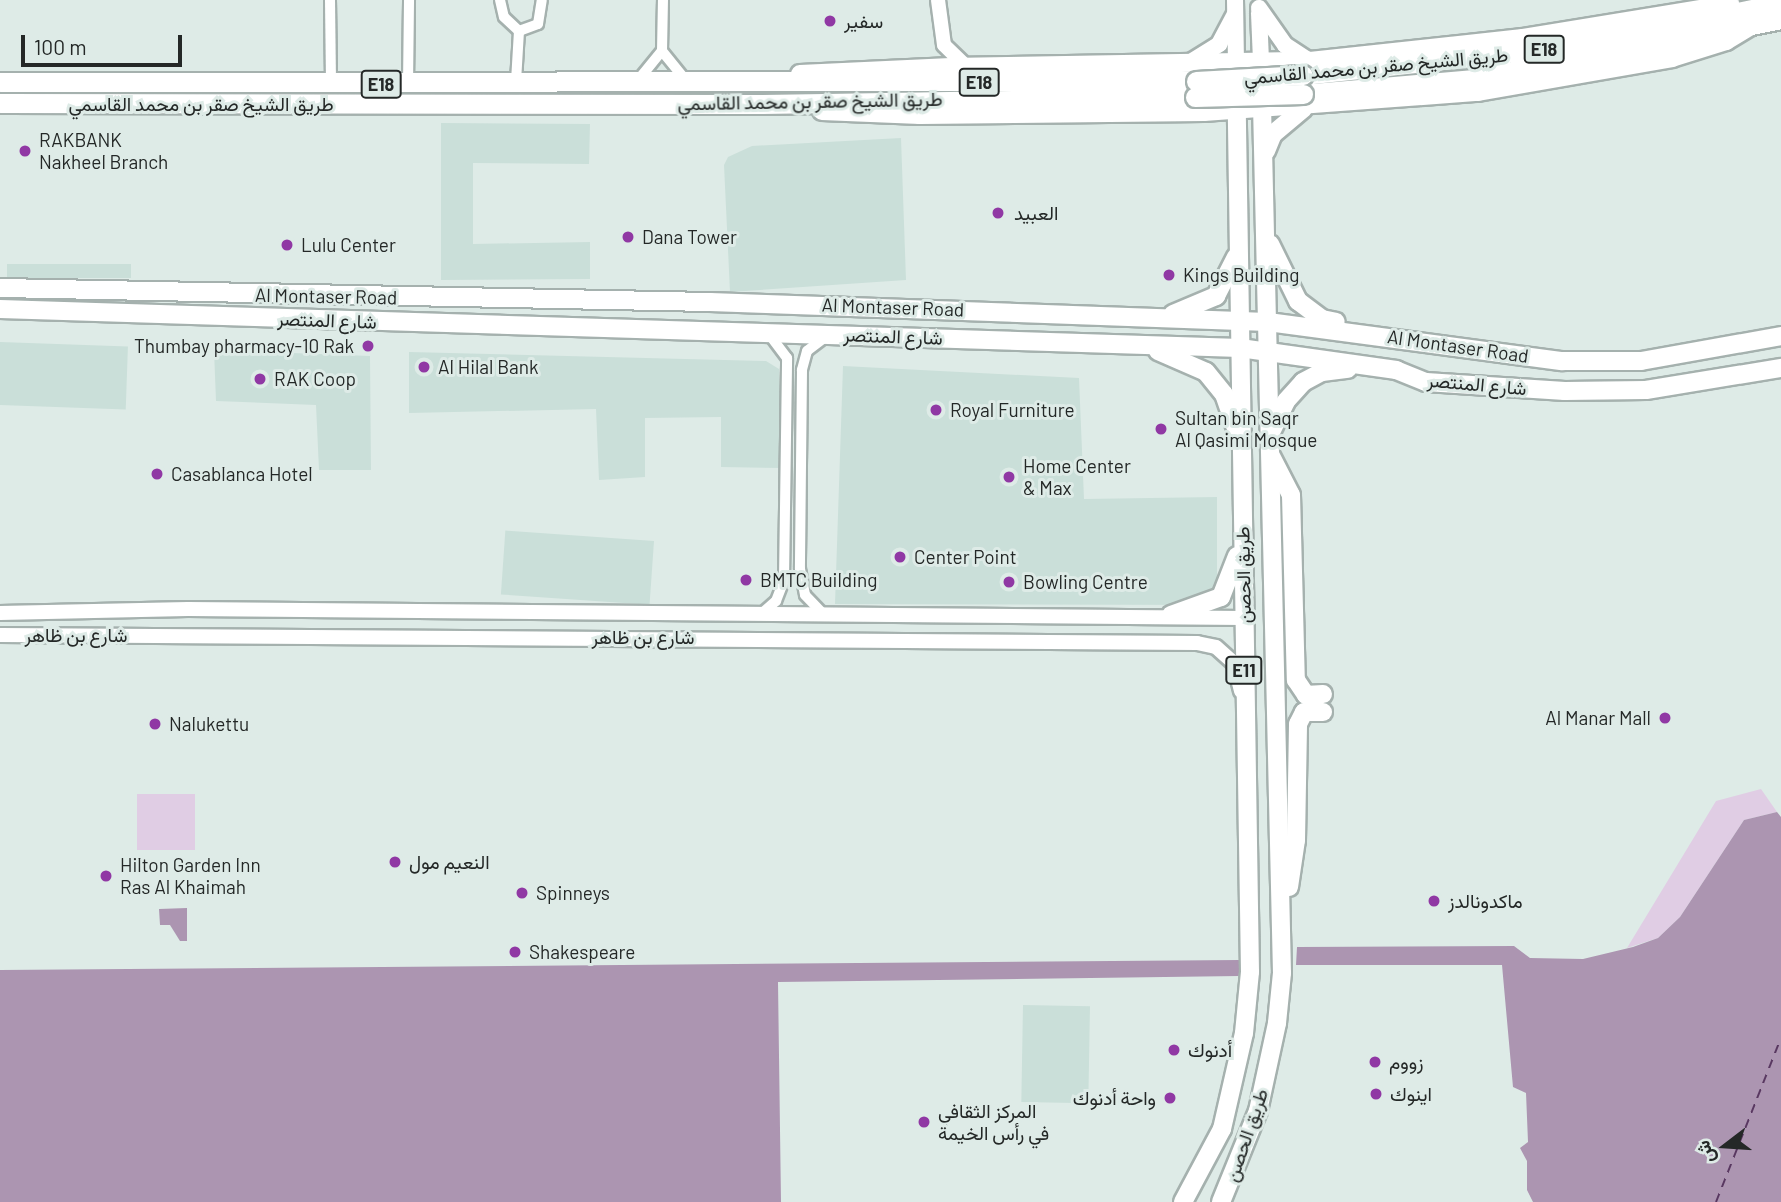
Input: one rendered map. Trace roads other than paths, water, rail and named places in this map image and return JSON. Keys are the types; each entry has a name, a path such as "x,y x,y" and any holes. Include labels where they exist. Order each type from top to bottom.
{"highway":[{"name":"طريق الشيخ صقر بن محمد القاسمي","path":"1306,84 1573,46 1781,3"},
{"name":"طريق الشيخ صقر بن محمد القاسمي","path":"0,103 762,104 1473,79 1781,19"},
{"name":"طريق الشيخ صقر بن محمد القاسمي","path":"0,82 408,84 763,78 1196,88"}],"main road":[{"path":"763,78 966,66 1196,88 1237,110 1262,109 1306,84 1497,41 1707,4 1750,0"},
{"path":"1259,4 1274,34 1306,84"},
{"path":"1259,4 1261,61"},
{"path":"1235,7 1236,62"},
{"path":"1196,88 1235,7"},
{"path":"1196,88 1236,62 1261,61 1306,84"},
{"name":"طريق الحصن","path":"1221,1202 1245,1148 1269,1069 1282,973 1261,61"},
{"name":"طريق الحصن","path":"1183,1202 1222,1129 1244,1033 1250,931 1236,62"},
{"path":"1264,157 1273,134 1306,84"},
{"path":"1196,88 1237,147"},
{"path":"1265,231 1287,286 1298,301 1322,319 1397,338"},
{"path":"1162,318 1216,296 1239,251"},
{"name":"Al Montaser Road","path":"0,288 710,302 1268,322 1562,361 1641,361 1698,353 1781,335"},
{"name":"شارع المنتصر","path":"0,309 1240,348 1396,370 1426,382 1565,391 1646,390 1781,368"},
{"path":"1141,345 1189,362 1216,382 1232,414 1241,455"},
{"path":"1646,390 1644,375 1651,369 1698,353"},
{"path":"1282,911 1295,855 1298,724 1304,712 1323,703 1306,695 1296,680 1291,495 1269,445 1286,401 1310,377 1336,368 1396,370"},
{"path":"1171,615 1221,597 1233,573 1242,525"},
{"path":"1244,618 1252,618 1264,629 1268,753 1280,796"}],"street":[{"path":"330,0 331,84"},
{"path":"408,84 409,0"},
{"path":"500,0 504,17 519,31"},
{"path":"519,31 537,24 542,0"},
{"path":"639,79 662,51 663,0"},
{"path":"938,0 944,45 966,66"},
{"path":"516,82 519,31"},
{"path":"929,67 944,45"},
{"path":"662,51 684,78"},
{"path":"761,614 776,601 784,580 786,365 780,344 766,332"},
{"path":"824,615 801,585 802,370 815,341 833,334"},
{"path":"786,365 792,363 802,370"},
{"path":"784,580 790,589 801,585"},
{"path":"227,636 290,628 295,611"},
{"name":"شارع بن ظاهر","path":"1,613 295,611 1171,615 1244,618"},
{"path":"920,639 975,632 975,622 962,614"},
{"name":"شارع بن ظاهر","path":"0,635 920,639 1197,643 1216,648 1234,663 1245,708"}],"place":[{"name":"سفير","path":"830,21"},
{"name":"RAKBANK Nakheel Branch","path":"25,151"},
{"name":"العبيد","path":"998,213"},
{"name":"Dana Tower","path":"628,237"},
{"name":"Lulu Center","path":"287,245"},
{"name":"Kings Building","path":"1169,275"},
{"name":"Thumbay pharmacy-10 Rak","path":"368,346"},
{"name":"Al Hilal Bank","path":"424,367"},
{"name":"RAK Coop","path":"260,379"},
{"name":"Royal Furniture","path":"936,410"},
{"name":"Sultan bin Saqr Al Qasimi Mosque","path":"1161,429"},
{"name":"Casablanca Hotel","path":"157,474"},
{"name":"Home Center & Max","path":"1009,477"},
{"name":"Center Point","path":"900,557"},
{"name":"BMTC Building","path":"746,580"},
{"name":"Bowling Centre","path":"1009,582"},
{"name":"Al Manar Mall","path":"1665,718"},
{"name":"Nalukettu","path":"155,724"},
{"name":"النعيم مول","path":"395,862"},
{"name":"Hilton Garden Inn Ras Al Khaimah","path":"106,876"},
{"name":"Spinneys","path":"522,893"},
{"name":"ماكدونالدز","path":"1434,901"},
{"name":"Shakespeare","path":"515,952"},
{"name":"أدنوك","path":"1174,1050"},
{"name":"زووم","path":"1375,1062"},
{"name":"اينوك","path":"1376,1094"},
{"name":"واحة أدنوك","path":"1170,1098"},
{"name":"المركز الثقافي في رأس الخيمة","path":"924,1122"}]}
